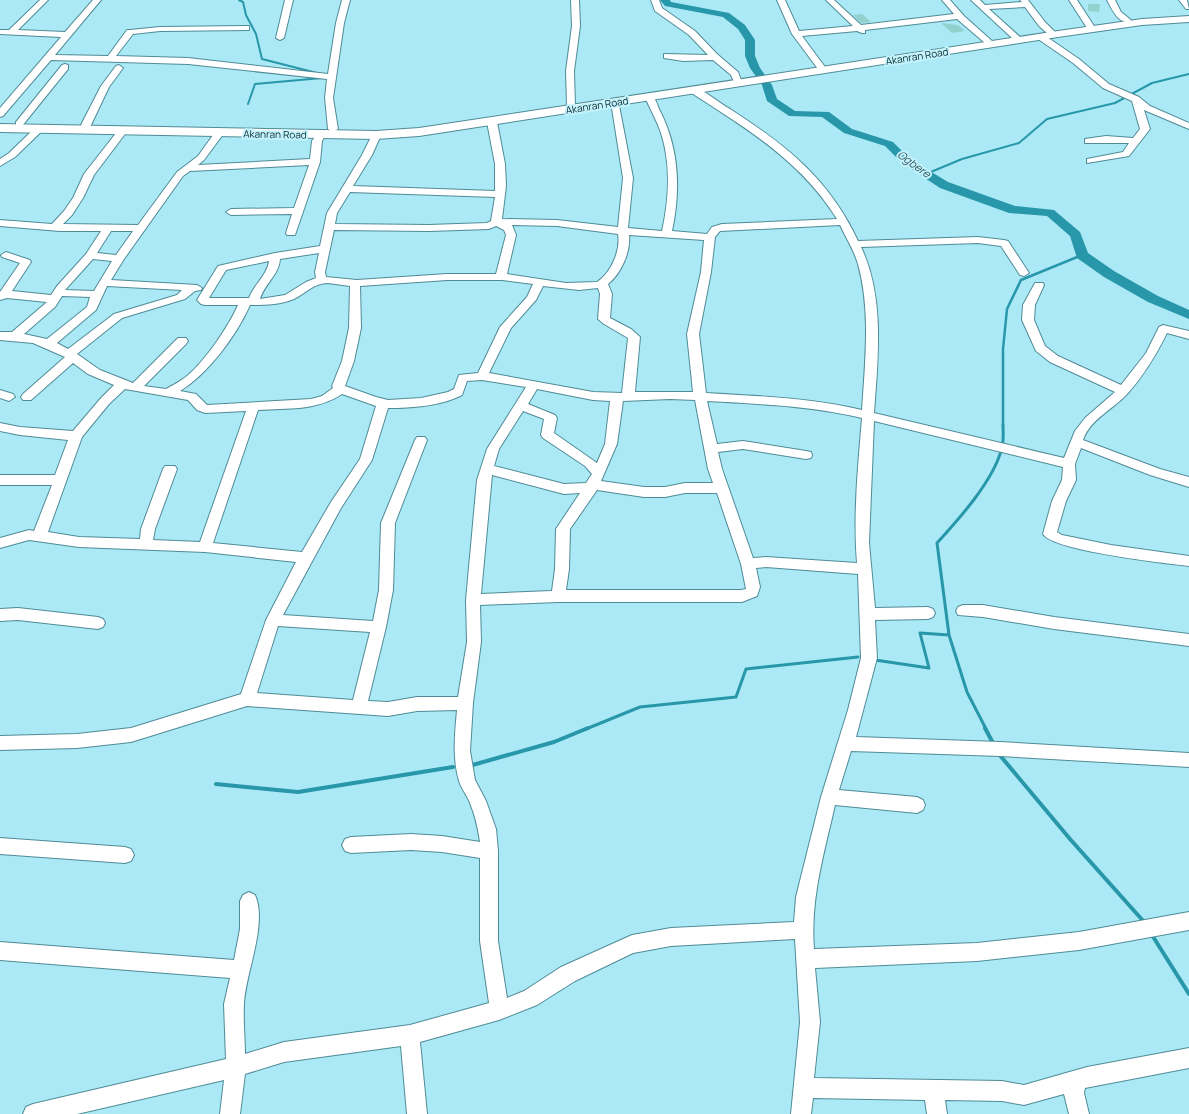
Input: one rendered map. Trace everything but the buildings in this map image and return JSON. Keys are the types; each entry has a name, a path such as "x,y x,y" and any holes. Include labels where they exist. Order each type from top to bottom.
{"main road":[{"name":"Akanran Road","path":"0,128 302,132 333,129 379,130 423,127 896,57 988,41 1127,20 1189,18"},
{"name":"Akanran Road","path":"0,124 86,125 302,132 321,134 376,135 419,132 693,90 822,67 1142,22 1189,18"}],"street":[{"path":"12,32 44,0"},
{"path":"0,114 97,0"},
{"path":"280,38 290,0"},
{"path":"333,129 329,98 338,30 346,0"},
{"path":"570,106 570,71 576,26 575,0"},
{"path":"655,0 658,9 692,33 715,57 735,74 737,80"},
{"path":"780,0 796,34 822,67"},
{"path":"830,0 860,29"},
{"path":"946,0 960,16 988,41"},
{"path":"975,0 1016,37"},
{"path":"1073,0 1090,26"},
{"path":"1111,0 1118,13 1127,20"},
{"path":"1183,0 1189,7"},
{"path":"983,7 1026,2 1037,18 1051,32"},
{"path":"796,34 860,29 960,16"},
{"path":"111,58 130,32 134,31 160,29 246,28"},
{"path":"0,32 66,35"},
{"path":"1041,37 1076,61 1106,86 1130,97 1147,108 1189,126"},
{"path":"667,56 683,58 715,57"},
{"path":"50,57 188,61 332,77"},
{"path":"19,124 65,67"},
{"path":"86,125 105,86 119,68"},
{"path":"693,90 757,131 787,155 816,182 829,198 844,222 863,262 868,282 872,325 863,490 862,543 868,614 869,658 856,710 829,797 805,897 803,930 810,1022 805,1088 801,1114"},
{"path":"649,97 667,137 671,164 673,197 666,235"},
{"path":"1090,161 1126,154 1137,141 1144,129 1130,97"},
{"path":"325,249 275,256 222,268 203,300 205,302 249,302 289,297 304,286 323,280 355,283 423,278 501,277 583,287 602,284 611,276 625,237 623,231 628,178 615,102"},
{"path":"1176,120 1189,113"},
{"path":"492,122 500,164 500,194 496,222"},
{"path":"0,163 12,155 40,128"},
{"path":"60,228 56,225 78,198 89,174 123,130"},
{"path":"48,345 88,313 92,308 97,294 120,258 180,174 201,158 219,132"},
{"path":"291,233 315,162 317,141 321,134"},
{"path":"323,280 320,272 332,213 348,189 367,155 376,135"},
{"path":"1088,141 1106,139 1137,141"},
{"path":"187,168 257,166 315,162"},
{"path":"348,189 500,194"},
{"path":"231,212 298,211"},
{"path":"330,227 429,228 489,226 496,222 557,223 666,235 710,237"},
{"path":"496,222 510,228 511,235 501,277"},
{"path":"473,600 558,596 742,596 749,595 752,592 753,587 748,564 721,488 711,449 705,413 700,397 693,334 706,272 710,237 716,229 722,227 844,222"},
{"path":"0,223 60,228 142,228"},
{"path":"16,335 48,308 56,296 90,256 108,228"},
{"path":"854,244 903,244 978,240 999,242 1008,247 1024,273"},
{"path":"2,295 26,262 6,255"},
{"path":"90,256 120,258"},
{"path":"168,393 191,379 199,370 234,325 260,285 267,280 275,266 275,256"},
{"path":"482,376 506,327 532,298 540,281"},
{"path":"105,283 210,288"},
{"path":"355,283 355,328 348,361 338,386 341,390 383,404 418,402 457,393 460,388 460,382 463,378 482,376 534,384 592,396 623,397 670,395 780,401 832,407 868,414 1069,464"},
{"path":"558,596 562,569 563,530 589,487 611,444 616,402 623,397 634,337 626,331 610,324 604,319 606,294 602,284"},
{"path":"1039,285 1030,305 1028,320 1040,348 1054,359 1067,363 1123,391"},
{"path":"27,397 71,356 118,316 181,297 192,288"},
{"path":"2,295 56,296 97,294"},
{"path":"1189,335 1163,329 1151,354 1123,391 1089,421 1080,434 1069,464 1070,480 1059,501 1050,534 1058,539 1111,550 1189,561"},
{"path":"0,336 16,335 48,345 71,356 82,365 98,374 136,388 157,393 168,393 192,397 201,407 205,409 254,405 311,403 326,399 341,390"},
{"path":"136,388 182,340"},
{"path":"39,537 76,436 105,401 123,384"},
{"path":"499,1010 489,941 489,851 487,829 478,801 467,781 462,751 465,703 474,642 473,600 480,533 481,506 487,469 493,449 534,384"},
{"path":"247,699 273,620 290,584 307,558 336,505 366,460 383,404"},
{"path":"204,547 254,405"},
{"path":"521,406 547,415 550,418 547,436 590,463 589,487"},
{"path":"0,427 20,431 76,436"},
{"path":"359,707 379,627 386,590 388,523 421,440"},
{"path":"1077,442 1155,472 1189,482"},
{"path":"711,449 743,445 806,455"},
{"path":"146,544 148,530 170,469"},
{"path":"487,469 564,489 589,487 644,492 665,492 685,488 721,488"},
{"path":"0,480 59,480"},
{"path":"0,543 28,535 79,542 204,547 307,558"},
{"path":"748,564 766,562 864,569"},
{"path":"963,611 983,611 1054,623 1189,640"},
{"path":"868,614 928,613"},
{"path":"0,615 18,614 98,623"},
{"path":"273,620 379,627"},
{"path":"0,743 77,740 131,735 247,699 388,709 417,704 465,703"},
{"path":"845,744 996,749 1189,760"},
{"path":"829,797 918,805"},
{"path":"351,845 411,842 442,844 489,851"},
{"path":"0,846 125,854"},
{"path":"230,1114 236,1067 234,1004 249,929 249,901"},
{"path":"806,959 977,952 1079,941 1189,921"},
{"path":"33,1114 236,1067 284,1052 410,1035 499,1010 530,998 568,974 632,944 671,937 803,930"},
{"path":"0,951 242,970"},
{"path":"410,1035 417,1114"},
{"path":"805,1088 1002,1091 1024,1096 1076,1081 1189,1058"},
{"path":"1076,1081 1074,1093 1079,1114"},
{"path":"934,1091 938,1114"}],"waterway":[{"path":"239,0 243,2 246,15 256,34 262,59 317,73"},
{"name":"Ogbere","path":"665,0 668,4 726,15 742,27 750,40 750,56 755,68 767,85 772,101 793,114 825,114 848,131 889,144 906,161 944,185 1013,210 1050,213 1076,235 1082,255 1109,274 1153,299 1189,315"},
{"path":"926,174 962,159 1019,143 1047,119 1115,103 1152,83 1189,74"},
{"path":"248,104 255,84 322,78"},
{"path":"949,635 937,543 984,485 992,472 1002,447 1003,349 1007,309 1021,280 1082,255"},
{"path":"875,660 929,668 920,633 949,635"},
{"path":"949,635 967,692 986,729"},
{"path":"586,729 640,707 736,697 746,669 858,657"},
{"path":"469,766 554,742 588,728"},
{"path":"985,728 994,745"},
{"path":"998,753 1070,839 1145,923"},
{"path":"216,784 298,792 453,767"},
{"path":"1152,935 1189,994"}]}
